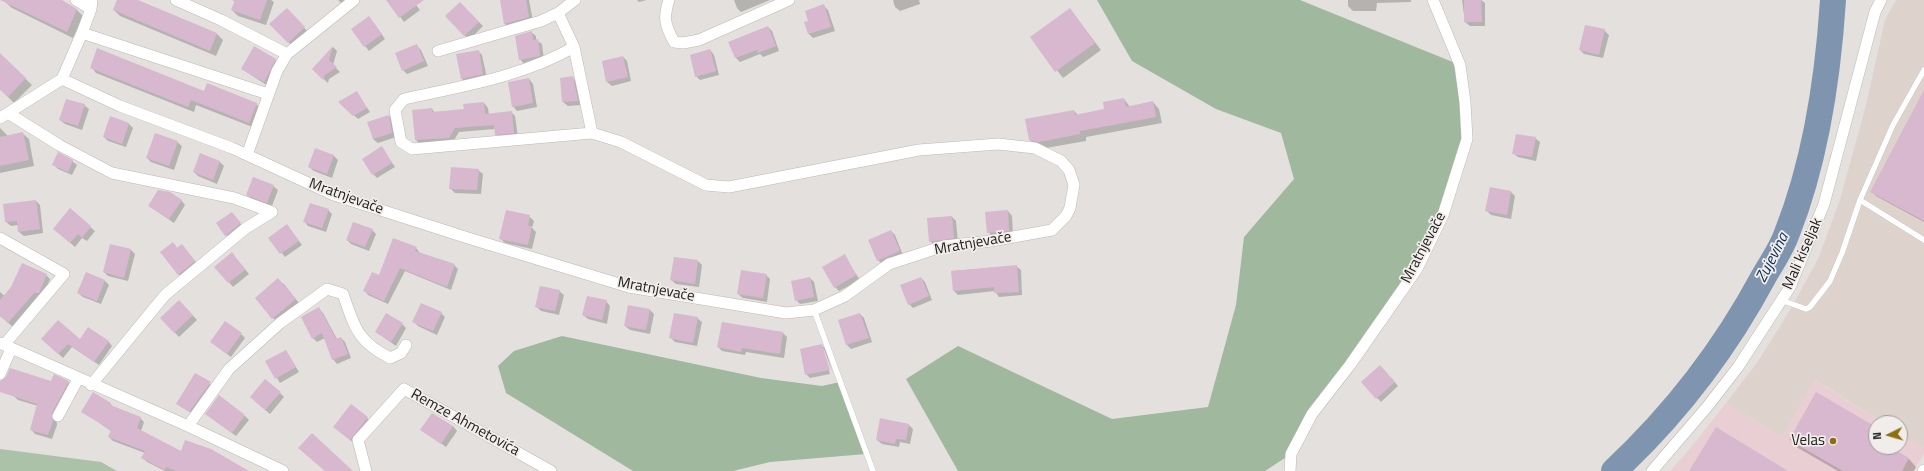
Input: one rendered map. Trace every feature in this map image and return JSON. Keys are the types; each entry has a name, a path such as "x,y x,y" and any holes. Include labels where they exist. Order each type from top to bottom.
{"street":[{"path":"4,116 62,79 82,33 92,5 76,0"},
{"path":"176,0 228,23 287,54"},
{"path":"247,155 277,71 287,54 354,0"},
{"path":"438,51 541,21 558,13 575,0"},
{"path":"669,0 666,9 665,24 674,42 683,43 699,40 789,0"},
{"name":"Mratnjevače","path":"1290,471 1291,454 1312,414 1350,365 1416,269 1446,208 1466,139 1465,102 1460,65 1433,0"},
{"name":"Mali kiseljak","path":"1652,471 1721,390 1790,287 1824,204 1875,12 1881,0"},
{"path":"558,13 574,48 592,133"},
{"path":"82,33 268,94"},
{"name":"Mratnjevače","path":"62,79 120,106 247,155 334,195 629,287 786,314 814,310 845,296 888,264 944,246 991,241 1052,230 1066,216 1070,208 1074,184 1069,170 1061,161 1035,148 998,144 919,150 729,186 706,185 621,142 592,133 412,149 401,142 395,110 404,99 506,76 551,61 574,48"},
{"path":"4,116 112,173 234,198 272,212 246,228 165,294 91,385"},
{"path":"0,238 64,274 5,346 0,374"},
{"path":"188,426 229,369 280,324 327,288 343,294 358,332 371,348 390,358 401,353 406,345"},
{"path":"5,346 91,385 188,426 283,471"},
{"path":"58,416 78,379"},
{"name":"Remze Ahmetovića","path":"366,471 358,440 404,389 551,471"}],"lane":[{"path":"1781,300 1806,309 1810,307 1830,281 1860,200 1893,125 1924,70"},
{"path":"1860,200 1924,240"},
{"path":"814,310 873,471"}],"shaded area":[{"path":"1896,0 1924,0 1924,448 1908,438 1908,415 1871,415 1815,380 1782,438 1726,403 1759,360 1793,305 1818,259 1840,200 1866,105 1885,20"},
{"path":"1814,380 1871,415 1868,415 1868,455 1908,455 1908,438 1924,448 1924,454 1913,471 1670,471 1726,403 1782,438"}],"green space":[{"path":"1097,0 1300,0 1460,65 1467,139 1417,269 1291,454 1265,471 958,471 906,379 958,346 1112,419 1208,407 1236,305 1244,237 1294,179 1281,133 1216,109 1132,61"},
{"path":"562,336 761,378 822,386 840,382 866,454 770,462 733,471 633,471 506,393 498,366 514,351"},
{"path":"0,449 101,462 117,471 0,471"}],"building":[{"path":"0,0 62,0 77,9 67,32"},
{"path":"117,0 138,0 217,33 210,51 113,10"},
{"path":"235,0 267,0 260,20 231,10"},
{"path":"386,0 424,0 399,18"},
{"path":"500,0 526,0 529,17 504,24"},
{"path":"1464,0 1481,0 1482,22 1464,22"},
{"path":"460,2 479,22 464,36 445,16"},
{"path":"824,4 831,27 808,34 804,22 808,21 805,11"},
{"path":"287,8 305,27 288,43 269,24"},
{"path":"1070,8 1095,43 1055,72 1030,37"},
{"path":"369,16 382,34 364,47 351,29"},
{"path":"1585,25 1605,29 1599,55 1579,50"},
{"path":"768,26 776,46 758,53 757,50 735,58 728,42"},
{"path":"532,31 533,40 538,39 540,56 519,60 515,36"},
{"path":"417,44 424,61 402,71 395,53"},
{"path":"254,46 276,59 264,82 241,69"},
{"path":"333,46 329,60 337,67 325,75 323,80 312,69"},
{"path":"97,48 204,91 207,83 257,103 249,123 191,100 188,107 90,68"},
{"path":"710,49 716,71 695,77 690,55"},
{"path":"479,50 483,74 461,79 456,54"},
{"path":"0,53 26,78 8,97 0,90"},
{"path":"623,56 628,77 606,82 602,61"},
{"path":"573,76 578,101 562,102 560,78"},
{"path":"529,78 533,103 512,107 508,82"},
{"path":"1924,90 1924,221 1870,192"},
{"path":"357,91 367,108 353,116 338,102"},
{"path":"1124,98 1126,107 1153,101 1156,117 1080,131 1080,134 1039,142 1029,140 1025,119 1074,110 1075,115 1104,109 1103,102"},
{"path":"66,99 85,104 78,126 59,120"},
{"path":"484,102 485,114 512,111 514,133 495,135 494,125 455,128 449,138 415,140 412,110 432,108 432,112 464,109 463,104"},
{"path":"389,115 392,133 373,139 367,122"},
{"path":"110,116 129,123 122,144 103,137"},
{"path":"23,132 29,160 0,166 0,137"},
{"path":"155,133 178,141 169,166 146,158"},
{"path":"1516,134 1536,137 1532,157 1512,154"},
{"path":"382,146 392,163 372,175 362,159"},
{"path":"315,148 334,155 327,174 308,167"},
{"path":"58,152 73,160 68,172 52,165"},
{"path":"200,153 220,161 213,180 193,172"},
{"path":"451,167 479,169 477,190 449,189"},
{"path":"253,177 274,185 267,203 246,195"},
{"path":"1490,187 1511,191 1507,215 1485,211"},
{"path":"158,190 170,192 182,200 169,219 148,206"},
{"path":"36,200 40,229 18,232 17,221 5,222 3,204"},
{"path":"310,203 329,209 322,228 303,222"},
{"path":"70,208 91,226 82,238 78,234 70,243 53,229"},
{"path":"506,210 530,215 528,226 532,226 528,245 499,239"},
{"path":"1008,210 1009,231 987,233 985,212"},
{"path":"232,212 241,223 225,236 216,223"},
{"path":"952,216 954,238 929,242 927,218"},
{"path":"353,222 373,229 365,247 346,240"},
{"path":"287,224 299,241 280,254 268,238"},
{"path":"891,230 900,251 877,261 868,240"},
{"path":"393,238 417,247 415,251 455,264 447,287 400,268 384,301 363,291 372,272 379,275"},
{"path":"173,242 177,248 182,244 195,261 178,275 160,252"},
{"path":"110,244 131,249 124,278 103,272"},
{"path":"232,252 245,270 228,283 214,267"},
{"path":"845,254 856,275 834,288 822,267"},
{"path":"674,257 698,260 695,284 670,280"},
{"path":"22,263 47,274 39,293 34,293 8,323 0,316 0,300 11,287"},
{"path":"1017,265 1019,292 994,293 994,287 953,291 951,271"},
{"path":"741,270 767,274 763,298 737,294"},
{"path":"86,272 105,280 97,301 77,293"},
{"path":"810,277 814,297 795,301 791,281"},
{"path":"921,277 929,296 908,305 900,285"},
{"path":"278,278 296,299 272,319 255,298"},
{"path":"540,286 560,290 555,311 535,307"},
{"path":"587,296 607,300 602,320 582,315"},
{"path":"179,300 193,315 174,333 160,318"},
{"path":"421,303 442,312 433,331 412,322"},
{"path":"628,305 650,309 646,330 624,326"},
{"path":"319,307 336,339 341,337 348,354 332,360 322,333 312,339 301,317"},
{"path":"386,313 403,323 391,342 375,332"},
{"path":"674,313 698,317 693,343 669,338"},
{"path":"860,313 869,338 846,345 838,320"},
{"path":"58,320 80,339 88,327 109,341 94,362 68,344 58,354 41,339"},
{"path":"225,321 242,333 227,354 210,342"},
{"path":"722,322 783,332 780,354 742,348 741,352 717,347"},
{"path":"822,344 830,370 805,375 800,349"},
{"path":"286,350 296,367 275,379 265,361"},
{"path":"1380,365 1395,382 1376,399 1361,382"},
{"path":"10,368 51,381 54,374 69,381 52,413 53,421 48,435 30,430 37,404 0,392 0,381 6,377"},
{"path":"195,373 211,382 189,412 176,404"},
{"path":"265,379 281,392 265,410 250,397"},
{"path":"93,392 111,403 110,405 141,417 137,428 181,451 185,440 211,449 249,471 176,471 166,467 165,470 141,458 145,451 108,437 111,430 81,412"},
{"path":"1816,392 1868,422 1868,455 1904,455 1909,458 1902,471 1843,471 1789,440"},
{"path":"219,395 245,415 232,433 205,414"},
{"path":"351,404 368,417 350,440 333,427"},
{"path":"432,413 453,426 441,444 420,430"},
{"path":"880,418 909,424 906,440 896,439 895,444 876,440"},
{"path":"1716,427 1788,471 1689,471"},
{"path":"312,433 353,471 325,471 298,448"}],"waterway":[{"name":"Zujevina","path":"1614,471 1636,450 1678,404 1697,380 1733,329 1785,239 1806,177 1813,148 1824,89 1833,0"}],"place":[{"name":"Velas","path":"1833,441"}]}
